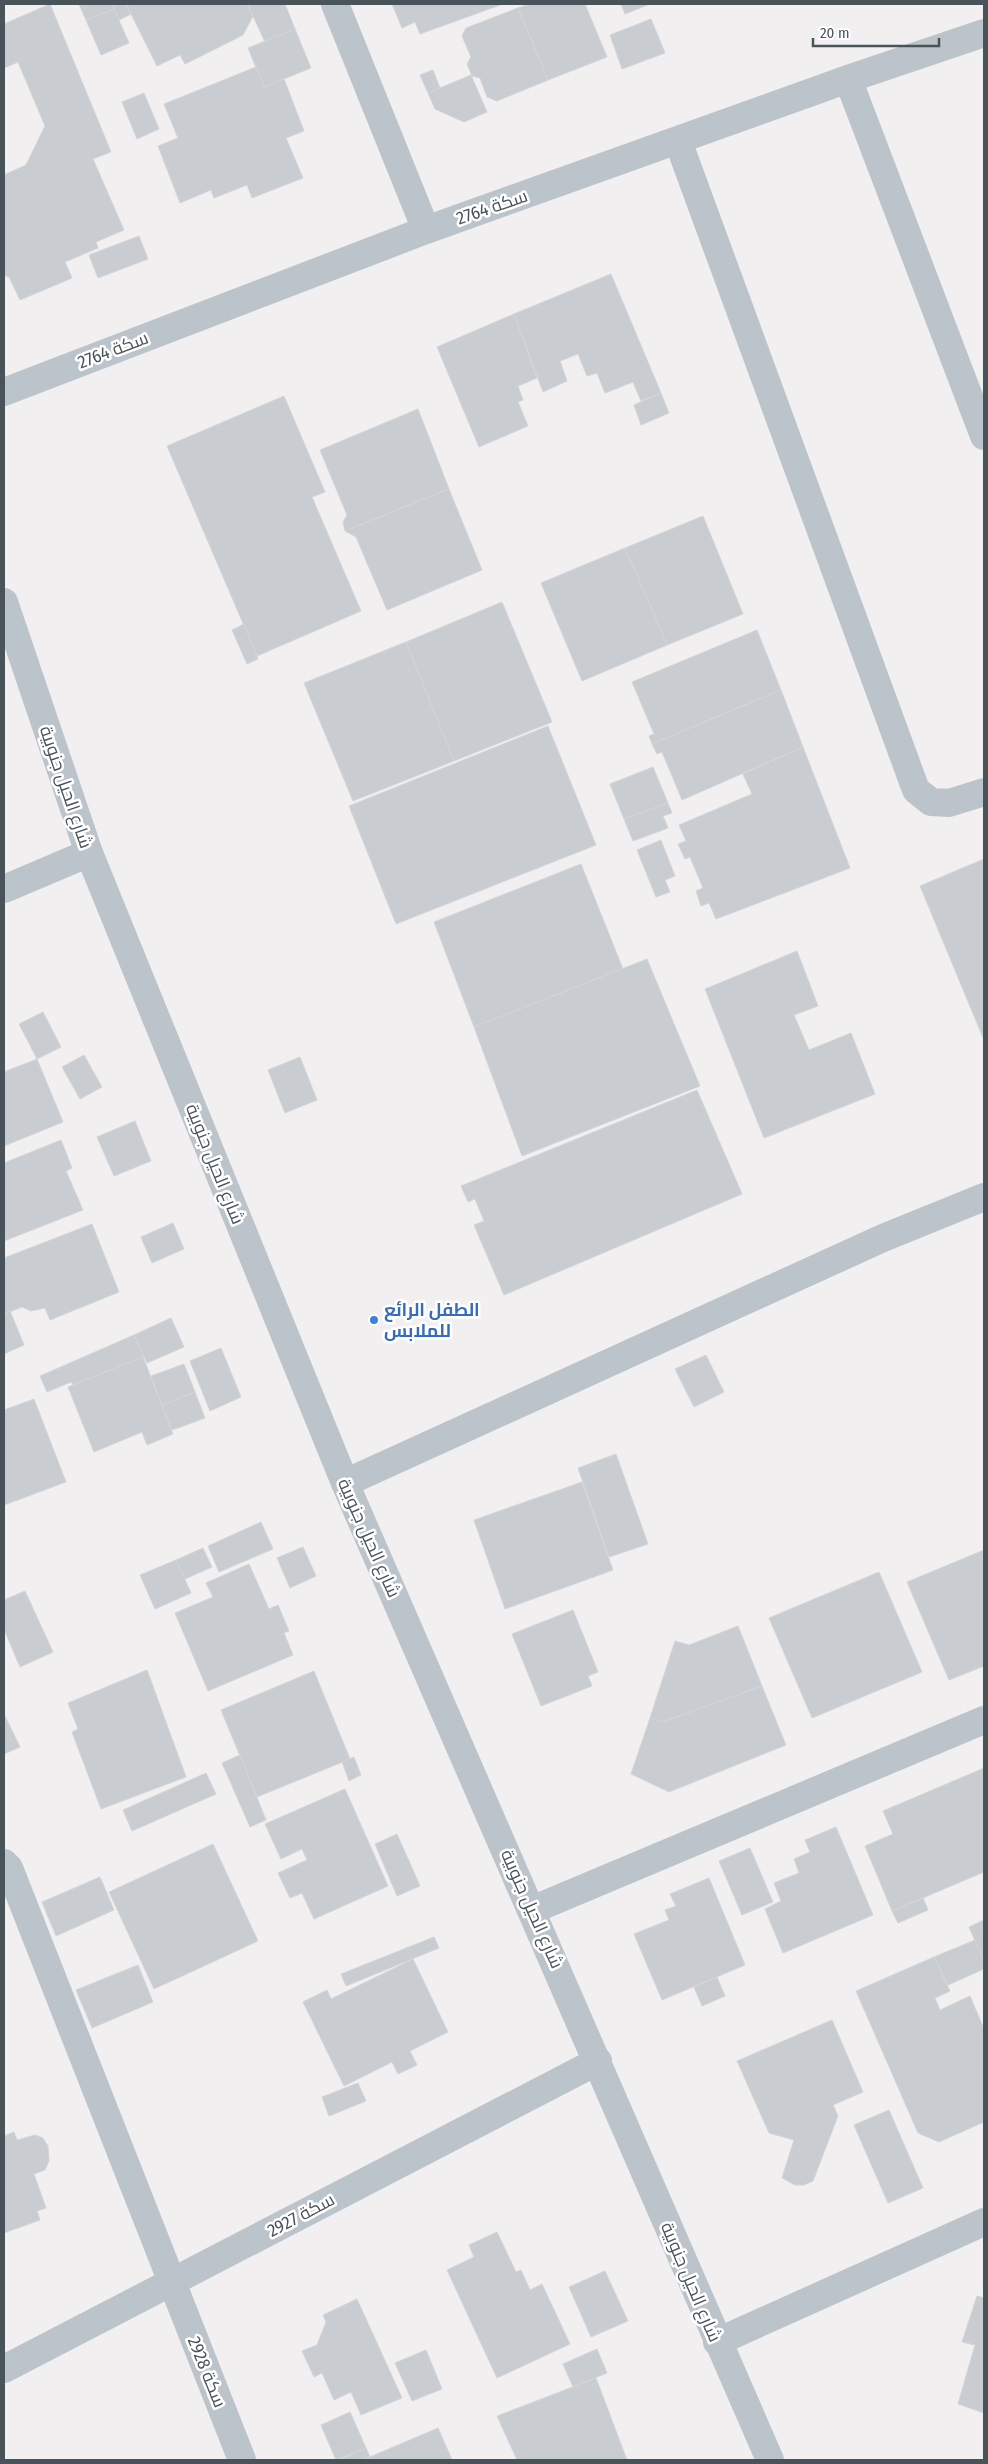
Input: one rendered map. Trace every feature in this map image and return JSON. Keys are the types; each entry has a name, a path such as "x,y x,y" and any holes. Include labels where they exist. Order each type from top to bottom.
{"street":[{"path":"335,4 426,230"},
{"name":"سكة 2764","path":"4,392 426,230 848,79 984,33"},
{"path":"848,79 984,436"},
{"path":"678,141 916,790 931,802 949,804 984,792"},
{"name":"شارع الحيل جنوبية","path":"4,602 89,853 344,1482 598,2060 717,2342 770,2460"},
{"path":"4,889 89,853"},
{"path":"344,1482 883,1238 984,1197"},
{"path":"532,1910 984,1720"},
{"name":"سكة 2928","path":"4,1863 9,1868 242,2460"},
{"name":"سكة 2927","path":"4,2369 598,2060"},
{"path":"717,2342 984,2222"}],"building":[{"path":"50,4 111,152 93,159 124,230 96,242 98,248 65,262 72,278 20,300 9,277 4,275 4,175 26,165 45,126 18,62 4,68 4,24"},
{"path":"79,4 112,4 114,9 86,20"},
{"path":"112,4 126,4 131,14 119,20"},
{"path":"126,4 247,4 253,16 243,35 185,64 180,55 157,66"},
{"path":"285,4 295,29 265,42 248,5"},
{"path":"392,4 503,4 420,34 415,22 402,28"},
{"path":"530,4 585,4 607,57 548,80 518,8"},
{"path":"621,4 650,4 625,14"},
{"path":"518,8 548,80 497,101 487,97 480,78 472,76 467,64 471,57 462,36 466,28"},
{"path":"114,9 129,43 101,55 86,20"},
{"path":"651,19 665,53 622,69 610,35"},
{"path":"295,29 311,68 264,87 248,48"},
{"path":"256,67 264,87 284,79 304,131 286,138 303,178 252,198 247,185 214,198 211,190 180,203 158,146 178,138 164,104"},
{"path":"433,70 440,88 428,93 420,75"},
{"path":"471,75 487,112 464,122 435,109 428,93"},
{"path":"144,93 159,129 137,139 122,102"},
{"path":"139,236 148,259 98,278 89,255"},
{"path":"611,274 661,393 641,401 633,382 605,393 597,373 587,376 578,354 560,361 567,381 543,392 514,314"},
{"path":"514,314 537,378 518,386 523,400 518,402 528,426 479,447 437,347"},
{"path":"661,393 669,413 641,425 634,405"},
{"path":"284,396 325,492 312,497 361,611 257,656 167,446"},
{"path":"418,409 449,489 345,531 343,522 347,515 320,450"},
{"path":"449,489 482,570 387,610 356,537 345,531"},
{"path":"703,516 743,614 667,645 625,548"},
{"path":"625,548 667,645 582,681 541,583"},
{"path":"502,602 552,722 454,761 406,642"},
{"path":"244,624 258,659 247,664 232,630"},
{"path":"757,630 781,690 652,744 649,736 654,734 632,682"},
{"path":"406,642 454,761 353,801 304,683"},
{"path":"781,690 803,747 682,800 662,752 657,754 652,744"},
{"path":"548,726 596,845 396,924 349,806"},
{"path":"803,747 850,868 716,919 709,903 701,906 696,891 703,888 690,857 685,859 678,844 686,841 679,825 752,794 743,774"},
{"path":"653,767 668,803 624,819 610,784"},
{"path":"668,803 672,813 663,816 668,828 633,841 624,819"},
{"path":"661,840 675,876 665,880 670,892 656,897 637,850"},
{"path":"984,859 984,1040 920,886"},
{"path":"581,864 623,969 474,1027 434,922"},
{"path":"797,951 818,1006 794,1015 809,1050 851,1033 875,1094 764,1138 705,989"},
{"path":"647,959 700,1086 522,1156 474,1027"},
{"path":"43,1012 61,1047 37,1059 19,1024"},
{"path":"84,1055 102,1087 80,1099 62,1067"},
{"path":"300,1057 317,1100 285,1113 268,1070"},
{"path":"37,1059 63,1122 4,1146 4,1072"},
{"path":"697,1090 742,1194 504,1295 474,1225 484,1221 475,1199 468,1202 461,1186"},
{"path":"135,1121 151,1161 114,1176 97,1137"},
{"path":"61,1140 72,1168 66,1171 83,1210 4,1241 4,1163"},
{"path":"173,1223 184,1249 152,1263 141,1237"},
{"path":"92,1224 119,1292 50,1320 45,1308 31,1311 22,1307 4,1314 4,1258"},
{"path":"10,1311 24,1345 4,1354 4,1314"},
{"path":"171,1318 184,1347 147,1363 134,1335"},
{"path":"134,1335 144,1357 73,1385 71,1382 47,1392 40,1376"},
{"path":"221,1348 241,1397 210,1411 190,1361"},
{"path":"706,1355 724,1392 694,1407 675,1369"},
{"path":"143,1357 173,1434 147,1445 142,1432 94,1452 68,1387"},
{"path":"184,1364 195,1392 162,1405 151,1376"},
{"path":"195,1392 205,1418 172,1430 162,1405"},
{"path":"34,1399 66,1482 4,1505 4,1410"},
{"path":"616,1454 648,1544 609,1557 578,1468"},
{"path":"582,1482 613,1570 505,1609 474,1520"},
{"path":"261,1522 273,1549 219,1572 208,1546"},
{"path":"303,1547 316,1576 290,1588 277,1558"},
{"path":"203,1548 212,1567 185,1579 176,1560"},
{"path":"984,1550 984,1666 949,1680 907,1582"},
{"path":"176,1560 191,1593 155,1609 140,1575"},
{"path":"249,1564 269,1609 278,1605 289,1631 284,1633 293,1655 208,1691 175,1613 213,1597 206,1583"},
{"path":"879,1572 922,1672 812,1718 769,1618"},
{"path":"25,1591 53,1652 20,1667 4,1629 4,1600"},
{"path":"573,1610 598,1672 588,1676 592,1686 541,1706 512,1634"},
{"path":"738,1626 762,1686 663,1722 650,1718 675,1641 689,1645"},
{"path":"147,1670 186,1777 101,1809 72,1732 78,1729 68,1703"},
{"path":"314,1671 350,1759 257,1797 221,1710"},
{"path":"762,1686 786,1745 669,1792 631,1774 650,1718 663,1722"},
{"path":"4,1714 20,1747 4,1754"},
{"path":"240,1755 266,1820 250,1827 222,1763"},
{"path":"354,1757 361,1775 349,1781 342,1762"},
{"path":"984,1768 984,1872 892,1911 865,1846 893,1834 883,1811"},
{"path":"206,1773 216,1794 132,1831 123,1810"},
{"path":"345,1789 388,1886 314,1919 302,1893 290,1898 278,1873 307,1860 302,1849 281,1859 265,1824"},
{"path":"836,1827 873,1915 783,1953 765,1909 781,1901 774,1883 799,1873 794,1859 810,1852 805,1840"},
{"path":"397,1834 420,1886 397,1896 375,1844"},
{"path":"213,1844 258,1941 154,1989 109,1892"},
{"path":"750,1848 773,1902 742,1915 719,1861"},
{"path":"100,1877 114,1910 56,1936 42,1902"},
{"path":"709,1878 745,1965 662,2000 634,1934 669,1920 665,1910 676,1906 670,1894"},
{"path":"923,1898 928,1910 898,1923 892,1911"},
{"path":"984,1920 984,1961 969,1927"},
{"path":"434,1937 439,1948 346,1986 341,1974"},
{"path":"975,1940 984,1961 984,1969 948,1985 934,1957"},
{"path":"934,1957 950,1991 935,1998 940,2010 970,1996 984,2029 984,2122 939,2142 918,2133 856,1991"},
{"path":"413,1959 448,2032 410,2051 417,2065 398,2074 392,2062 344,2086 303,2002 327,1990 331,1999"},
{"path":"138,1965 153,2002 92,2028 76,1990"},
{"path":"717,1977 725,1996 702,2006 694,1987"},
{"path":"832,2020 863,2092 833,2105 838,2116 813,2181 804,2185 795,2185 782,2178 794,2140 769,2133 737,2061"},
{"path":"358,2083 366,2101 329,2116 322,2097"},
{"path":"889,2110 923,2188 888,2203 854,2125"},
{"path":"14,2132 17,2140 35,2135 43,2138 48,2146 49,2161 45,2170 34,2174 46,2208 37,2211 40,2220 4,2233 4,2136"},
{"path":"497,2232 516,2272 521,2270 530,2290 542,2284 570,2344 497,2378 447,2270 474,2257 469,2245"},
{"path":"605,2271 628,2321 591,2337 569,2287"},
{"path":"977,2296 984,2298 984,2413 958,2404 975,2345 962,2342"},
{"path":"357,2299 402,2398 361,2415 351,2392 334,2400 322,2373 314,2377 302,2351 317,2345 326,2322 323,2315"},
{"path":"597,2349 607,2373 573,2387 563,2364"},
{"path":"426,2350 442,2389 412,2401 395,2363"},
{"path":"596,2378 627,2460 517,2460 497,2416"},
{"path":"350,2412 366,2448 336,2460 321,2425"},
{"path":"438,2428 452,2460 362,2460 370,2457"},
{"path":"366,2448 370,2457 362,2460 339,2460"}],"place":[{"name":"الطفل الرائع للملابس","path":"374,1320"}]}
